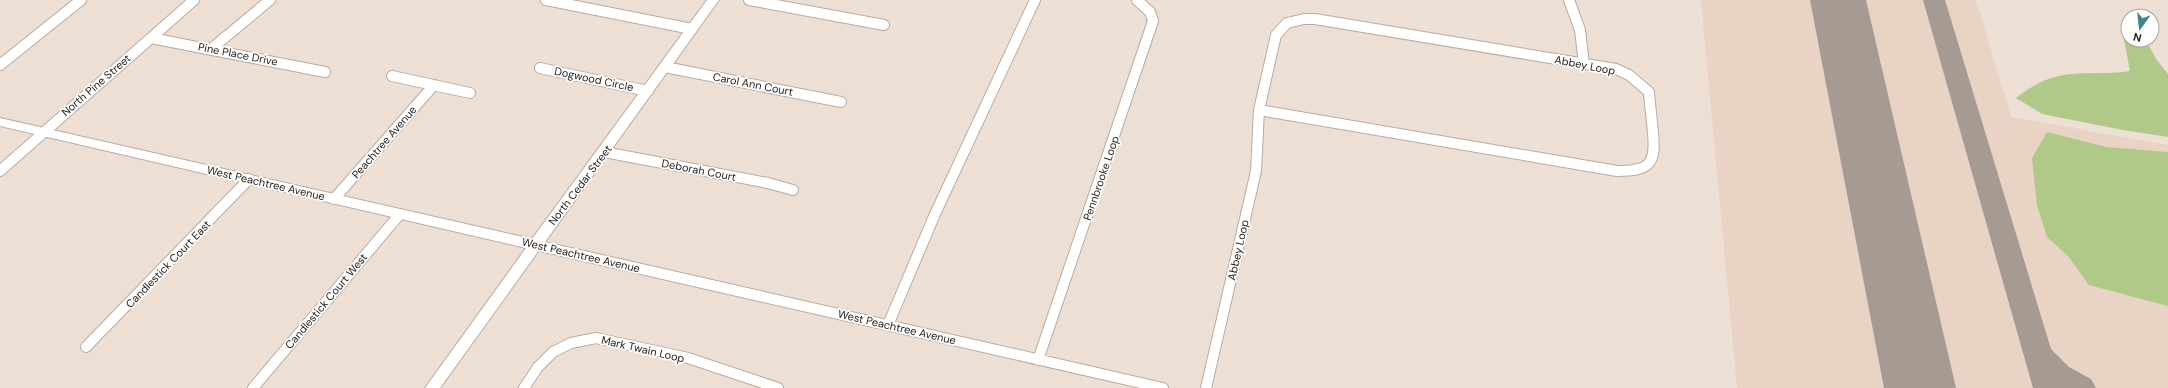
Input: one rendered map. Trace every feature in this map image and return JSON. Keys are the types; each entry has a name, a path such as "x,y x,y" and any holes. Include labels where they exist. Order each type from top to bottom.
{"street":[{"path":"0,64 81,0"},
{"name":"North Pine Street","path":"0,171 194,0"},
{"path":"211,49 270,0"},
{"path":"546,0 692,29"},
{"name":"North Cedar Street","path":"432,388 604,152 712,0"},
{"path":"749,0 884,25"},
{"path":"888,325 941,200 1035,0"},
{"name":"Pennbrooke Loop","path":"1038,360 1153,21 1150,12 1137,0"},
{"path":"1569,0 1580,30 1584,64"},
{"name":"Abbey Loop","path":"1206,388 1256,171 1260,110 1278,30 1288,22 1303,18 1616,69 1629,75 1649,92 1655,153 1651,161 1644,167 1632,171 1599,168 1260,110"},
{"name":"Pine Place Drive","path":"151,38 325,72"},
{"name":"Carol Ann Court","path":"665,67 841,102"},
{"name":"Dogwood Circle","path":"540,68 648,91"},
{"path":"392,76 470,93"},
{"name":"Peachtree Avenue","path":"334,199 434,85"},
{"name":"West Peachtree Avenue","path":"0,122 1163,388"},
{"name":"Deborah Court","path":"604,152 768,183 793,190"},
{"name":"Candlestick Court East","path":"86,347 250,179"},
{"name":"Candlestick Court West","path":"253,388 400,214"},
{"name":"Mark Twain Loop","path":"524,388 541,362 561,345 578,340 596,338 720,367 748,375 778,388"}],"shaded area":[{"path":"1701,0 1976,0 2011,117 2168,145 2168,388 1737,388"}],"green space":[{"path":"2126,48 2150,48 2156,59 2168,74 2168,137 2042,114 2016,98 2036,84 2053,77 2076,74 2130,71"},
{"path":"2047,132 2106,147 2168,152 2168,306 2089,285 2069,257 2047,237 2037,205 2032,158"}],"taxiway":[{"path":"1934,0 2048,388"},
{"path":"2040,357 2058,376 2081,388"}],"runway":[{"path":"1838,0 1920,388"}]}
